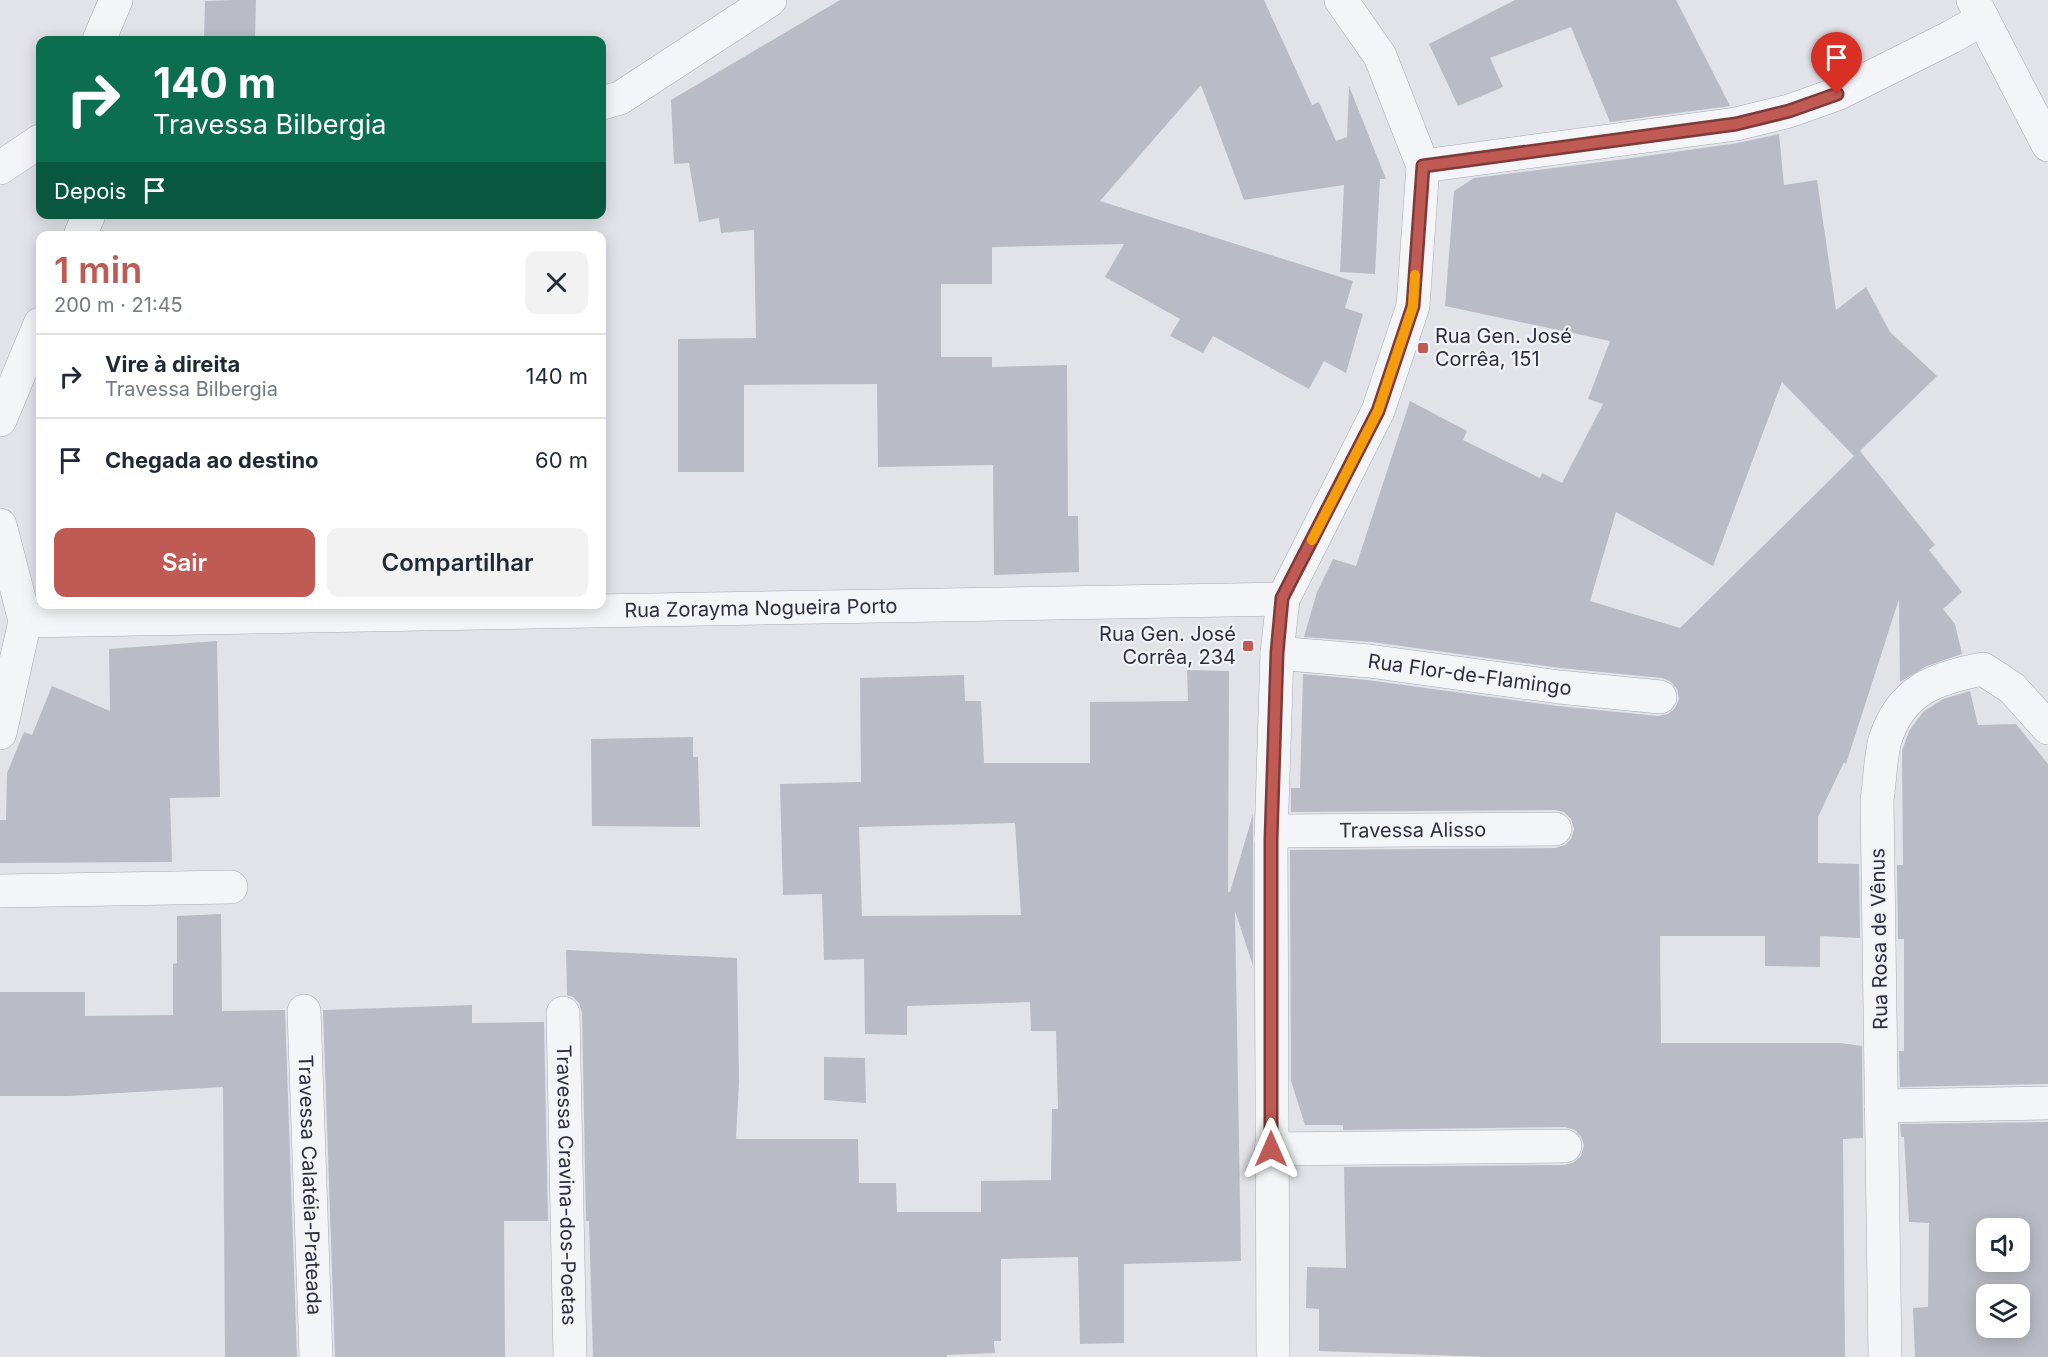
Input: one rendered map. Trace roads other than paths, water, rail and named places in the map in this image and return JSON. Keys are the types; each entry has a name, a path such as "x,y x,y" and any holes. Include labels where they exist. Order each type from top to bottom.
{"street":[{"path":"101,36 116,0"},
{"path":"606,102 620,98 770,0"},
{"path":"1273,1357 1271,839 1277,653 1282,598 1378,411 1413,306 1423,166 1380,56 1341,0"},
{"path":"1423,166 1736,124 1789,111 1837,94 1951,37 1978,10 2045,131"},
{"path":"0,168 36,144"},
{"path":"0,420 36,334"},
{"path":"0,525 25,621 0,733"},
{"name":"Rua Zorayma Nogueira Porto","path":"25,621 1282,598"},
{"name":"Rua Flor-de-Flamingo","path":"1277,653 1369,661 1559,687 1660,697"},
{"name":"Rua Rosa de Vênus","path":"1885,1357 1877,800 1885,741 1899,710 1923,687 1948,676 1983,669 2012,687 2048,728"},
{"name":"Travessa Alisso","path":"1271,839 1283,831 1555,829"},
{"path":"0,891 231,887"},
{"name":"Travessa Calatéia-Prateada","path":"304,1011 316,1357"},
{"name":"Travessa Cravina-dos-Poetas","path":"563,1013 570,1357"},
{"path":"1881,1106 2048,1103"},
{"path":"1271,1149 1565,1146"}],"place":[{"name":"Rua Gen. José Corrêa, 151","path":"1423,348"},
{"name":"Rua Gen. José Corrêa, 234","path":"1248,646"}]}
